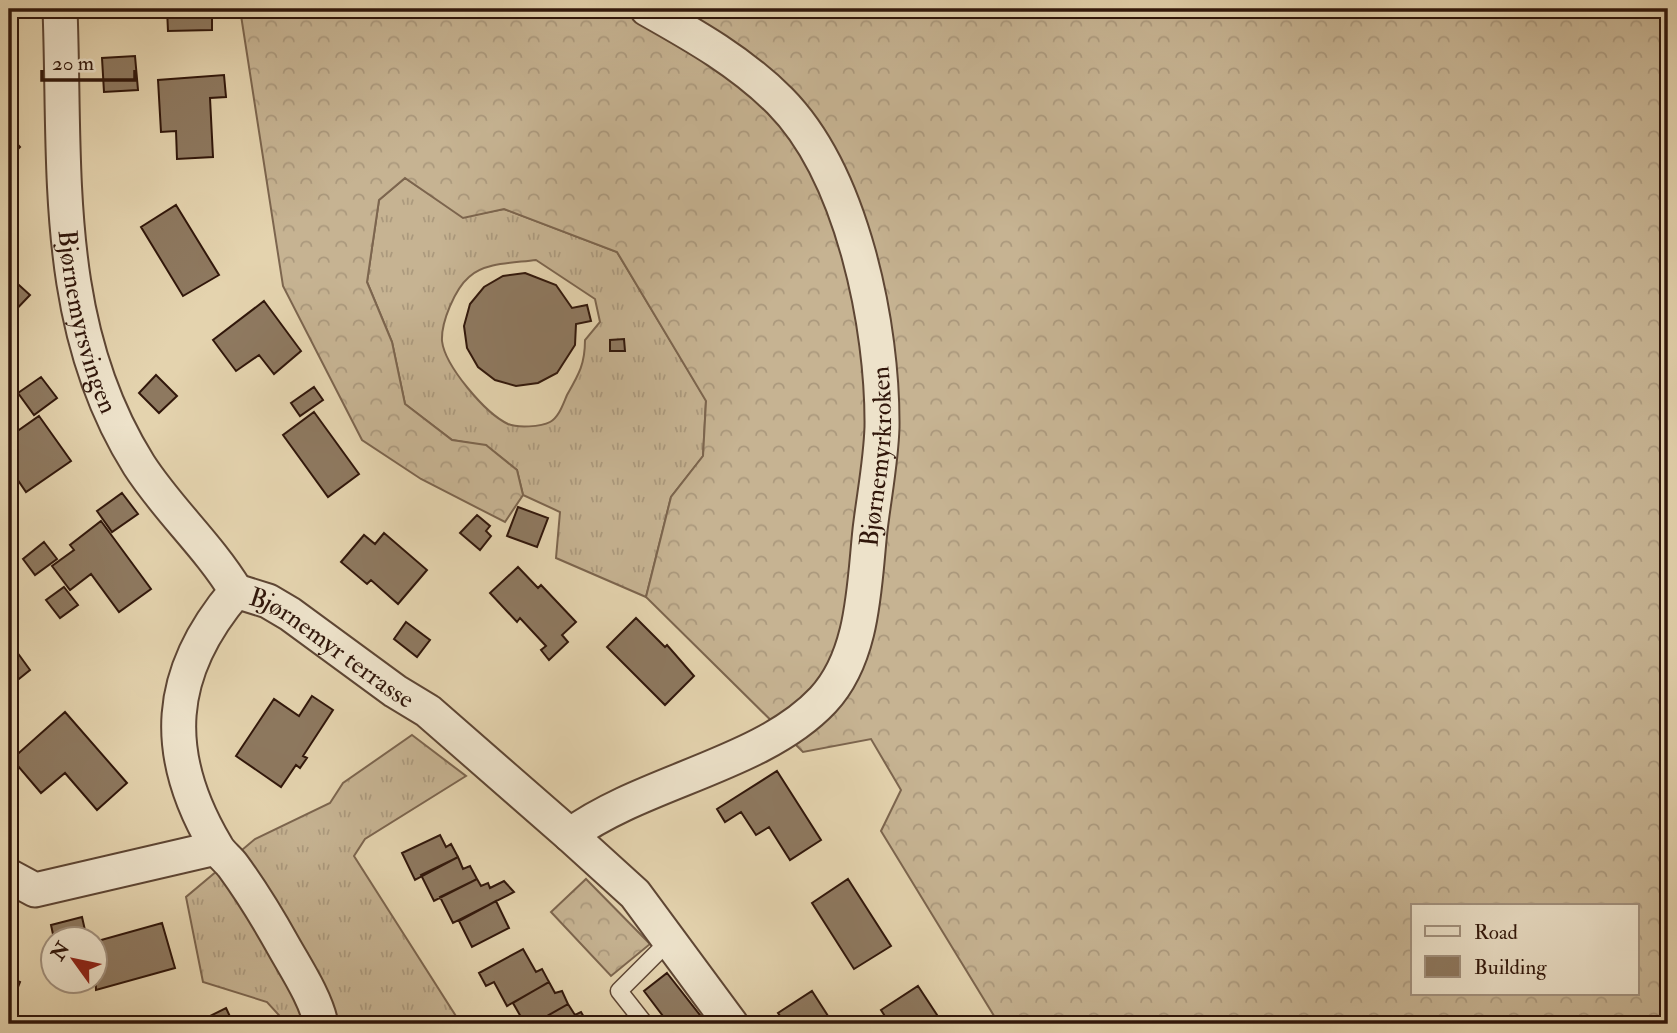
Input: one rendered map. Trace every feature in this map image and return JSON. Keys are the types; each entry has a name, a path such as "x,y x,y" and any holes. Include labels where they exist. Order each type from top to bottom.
{"street":[{"name":"Bjørnemyrsvingen","path":"60,9 67,250 85,336 104,399 139,465 173,511 216,558 236,592"},
{"name":"Bjørnemyrkroken","path":"570,835 616,807 788,730 834,686 852,645 862,607 882,429 874,342 857,246 846,210 809,138 781,103 732,58 647,9"},
{"name":"Bjørnemyr terrasse","path":"321,1024 295,965 268,919 216,848 185,773 177,730 178,708 186,673 200,641 236,592 268,601 290,614 428,711 635,894 731,1024"},
{"path":"9,876 35,890 216,848"}],"lane":[{"path":"645,1024 619,991 669,941"}],"green space":[{"path":"240,9 1668,9 1668,1024 999,1024 881,831 901,790 871,739 803,752 646,597 671,497 703,456 706,401 617,252 504,209 463,218 405,178 379,200 367,282 392,342 405,404 452,440 486,445 517,470 523,495 505,522 421,479 362,440 283,286"},
{"path":"405,178 463,217 504,209 617,252 706,400 703,456 671,497 646,597 556,558 560,512 523,495 517,470 486,446 452,440 405,404 392,342 367,282 379,200","holes":["536,260 595,299 600,322 585,340 580,369 560,410 553,420 546,424 517,426 499,418 468,388 445,351 442,333 450,306 464,282 483,268"]},
{"path":"412,735 466,776 365,839 354,856 461,1024 287,1024 267,1002 203,982 186,897 255,839 330,803 343,783"},
{"path":"586,879 650,944 611,976 551,912"}],"building":[{"path":"167,9 216,9 216,15 212,15 212,30 168,31"},
{"path":"135,56 138,90 104,92 102,58"},
{"path":"224,75 226,97 210,98 213,157 177,159 176,131 161,132 158,80"},
{"path":"9,135 20,147 9,158"},
{"path":"176,205 219,275 183,296 141,227"},
{"path":"525,273 556,285 572,308 587,305 591,321 576,324 575,345 557,373 538,383 516,386 495,380 478,367 467,348 464,326 470,304 484,287 503,276"},
{"path":"9,276 30,295 9,317"},
{"path":"264,301 301,351 274,374 259,355 236,371 213,340"},
{"path":"624,339 625,351 610,351 610,340"},
{"path":"156,375 177,396 159,413 139,393"},
{"path":"41,377 57,398 34,415 18,393"},
{"path":"314,387 323,400 300,416 291,403"},
{"path":"314,412 359,474 328,497 283,435"},
{"path":"39,416 71,461 26,492 9,467 9,437"},
{"path":"122,493 138,514 112,532 97,511"},
{"path":"518,507 548,518 537,547 507,536"},
{"path":"477,515 490,526 486,531 491,536 480,550 460,533"},
{"path":"101,521 151,589 119,612 91,574 70,590 52,566 74,550 70,545"},
{"path":"384,533 427,570 398,604 371,580 367,584 341,562 364,535 375,544"},
{"path":"44,542 57,559 35,575 23,559"},
{"path":"518,567 538,588 541,585 576,622 562,635 568,642 549,660 541,650 546,646 520,618 517,622 490,593"},
{"path":"64,587 78,605 60,618 46,600"},
{"path":"636,618 665,647 667,645 694,676 665,705 607,647"},
{"path":"406,622 430,640 417,657 394,639"},
{"path":"9,641 30,670 9,687"},
{"path":"312,696 333,710 303,756 307,758 300,768 296,765 281,787 236,756 274,699 299,716"},
{"path":"65,712 127,783 97,810 65,773 41,793 12,759"},
{"path":"777,771 821,840 790,860 769,827 756,835 741,812 725,822 717,809"},
{"path":"440,835 446,847 451,844 458,857 415,880 402,853"},
{"path":"458,857 463,869 470,866 477,879 434,901 421,875"},
{"path":"477,879 481,886 488,883 490,888 504,881 514,892 453,923 440,897"},
{"path":"848,879 891,946 854,969 812,903"},
{"path":"496,901 509,928 472,947 459,921"},
{"path":"82,917 84,925 51,925"},
{"path":"162,923 175,968 108,987 108,938"},
{"path":"523,949 536,972 542,969 549,982 507,1006 494,982 486,986 479,973"},
{"path":"667,973 707,1024 669,1024 644,991"},
{"path":"9,977 20,982 9,1010"},
{"path":"549,982 555,993 562,991 568,1004 533,1024 525,1024 513,1003"},
{"path":"918,986 943,1024 890,1024 881,1010"},
{"path":"812,991 830,1019 821,1024 786,1024 778,1013"},
{"path":"568,1004 575,1015 581,1012 588,1024 533,1024"},
{"path":"226,1008 233,1023 202,1024 200,1021"}]}
